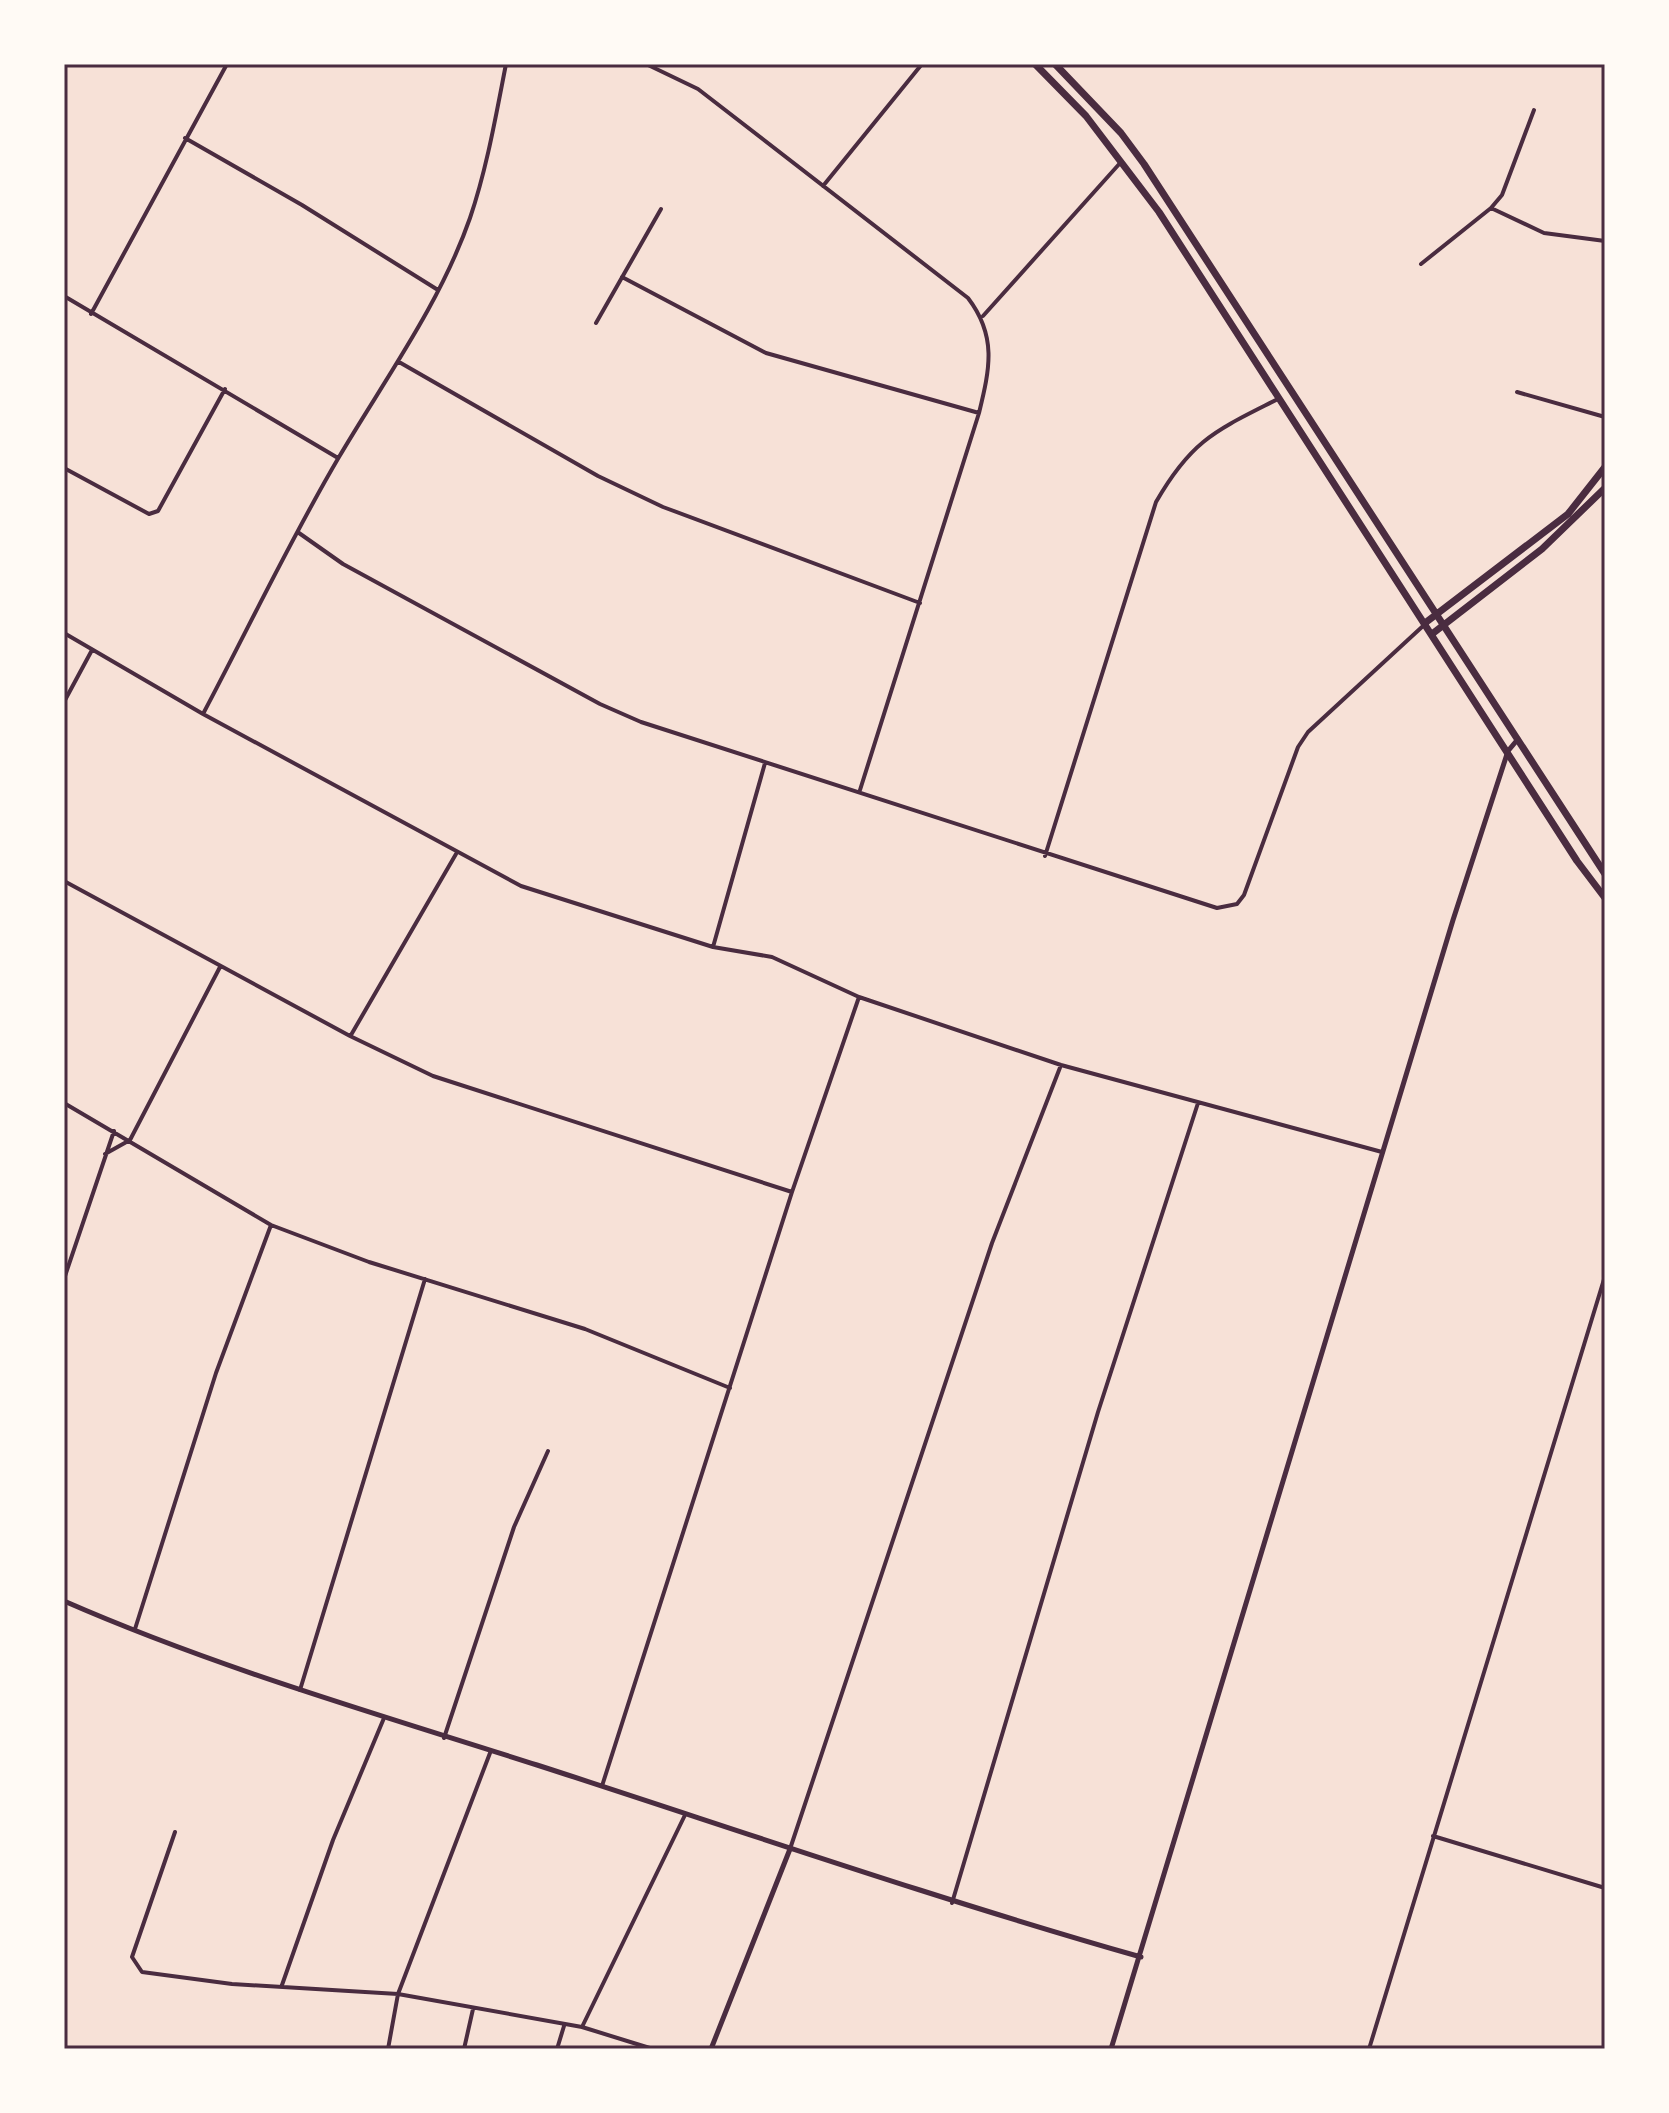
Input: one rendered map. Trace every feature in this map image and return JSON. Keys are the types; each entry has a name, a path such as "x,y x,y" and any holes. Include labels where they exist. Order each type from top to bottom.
{"main road":[{"path":"1035,64 1062,89 1123,160 1605,898"},
{"path":"1055,64 1121,133 1144,164 1605,874"},
{"path":"1425,623 1568,514 1605,467"},
{"path":"1432,634 1542,549 1605,488"}],"street":[{"path":"91,314 227,64"},
{"path":"203,714 338,458 399,362 438,290 469,218 493,132 506,64"},
{"path":"646,64 698,89 968,298 983,317 990,357 979,413 860,790"},
{"path":"823,186 922,64"},
{"path":"1421,264 1491,208 1505,189 1534,110"},
{"path":"185,138 289,197 438,290"},
{"path":"983,317 1123,160"},
{"path":"1491,208 1544,233 1605,241"},
{"path":"596,323 661,209"},
{"path":"622,277 766,353 979,413"},
{"path":"64,296 338,458"},
{"path":"399,362 598,476 663,507 920,603"},
{"path":"64,468 149,514 158,511 225,389"},
{"path":"1517,392 1605,417"},
{"path":"1045,856 1156,502 1188,456 1208,434 1278,399"},
{"path":"299,533 343,564 600,704 665,731 860,790 1045,856 1206,907 1227,908 1237,904 1244,895 1290,766 1308,732 1417,634 1425,623"},
{"path":"64,633 203,714 456,854 521,886 713,947 772,957 859,997 1061,1065 1382,1152"},
{"path":"1417,634 1432,634"},
{"path":"64,702 92,650"},
{"path":"1111,2049 1382,1152 1508,751 1518,739"},
{"path":"713,947 765,763"},
{"path":"350,1036 456,854"},
{"path":"64,881 350,1036 433,1076 792,1192"},
{"path":"105,1154 130,1140 220,967"},
{"path":"602,1788 792,1192 859,997"},
{"path":"711,2049 790,1849 992,1243 1061,1065"},
{"path":"952,1903 1098,1412 1198,1102"},
{"path":"64,1103 271,1225 425,1279 585,1329 730,1388"},
{"path":"64,1279 114,1131"},
{"path":"135,1629 216,1373 271,1225"},
{"path":"1369,2049 1605,1276"},
{"path":"300,1690 425,1279"},
{"path":"444,1738 514,1527 548,1451"},
{"path":"64,1601 300,1690 444,1738 952,1903 1141,1957"},
{"path":"282,1985 333,1840 384,1718"},
{"path":"388,2049 398,1994 490,1753"},
{"path":"582,2027 685,1815"},
{"path":"175,1832 132,1957 134,1966 142,1972 181,1979 398,1994 582,2027 653,2049"},
{"path":"1433,1836 1605,1888"},
{"path":"464,2049 473,2009"},
{"path":"557,2049 564,2026"}]}
